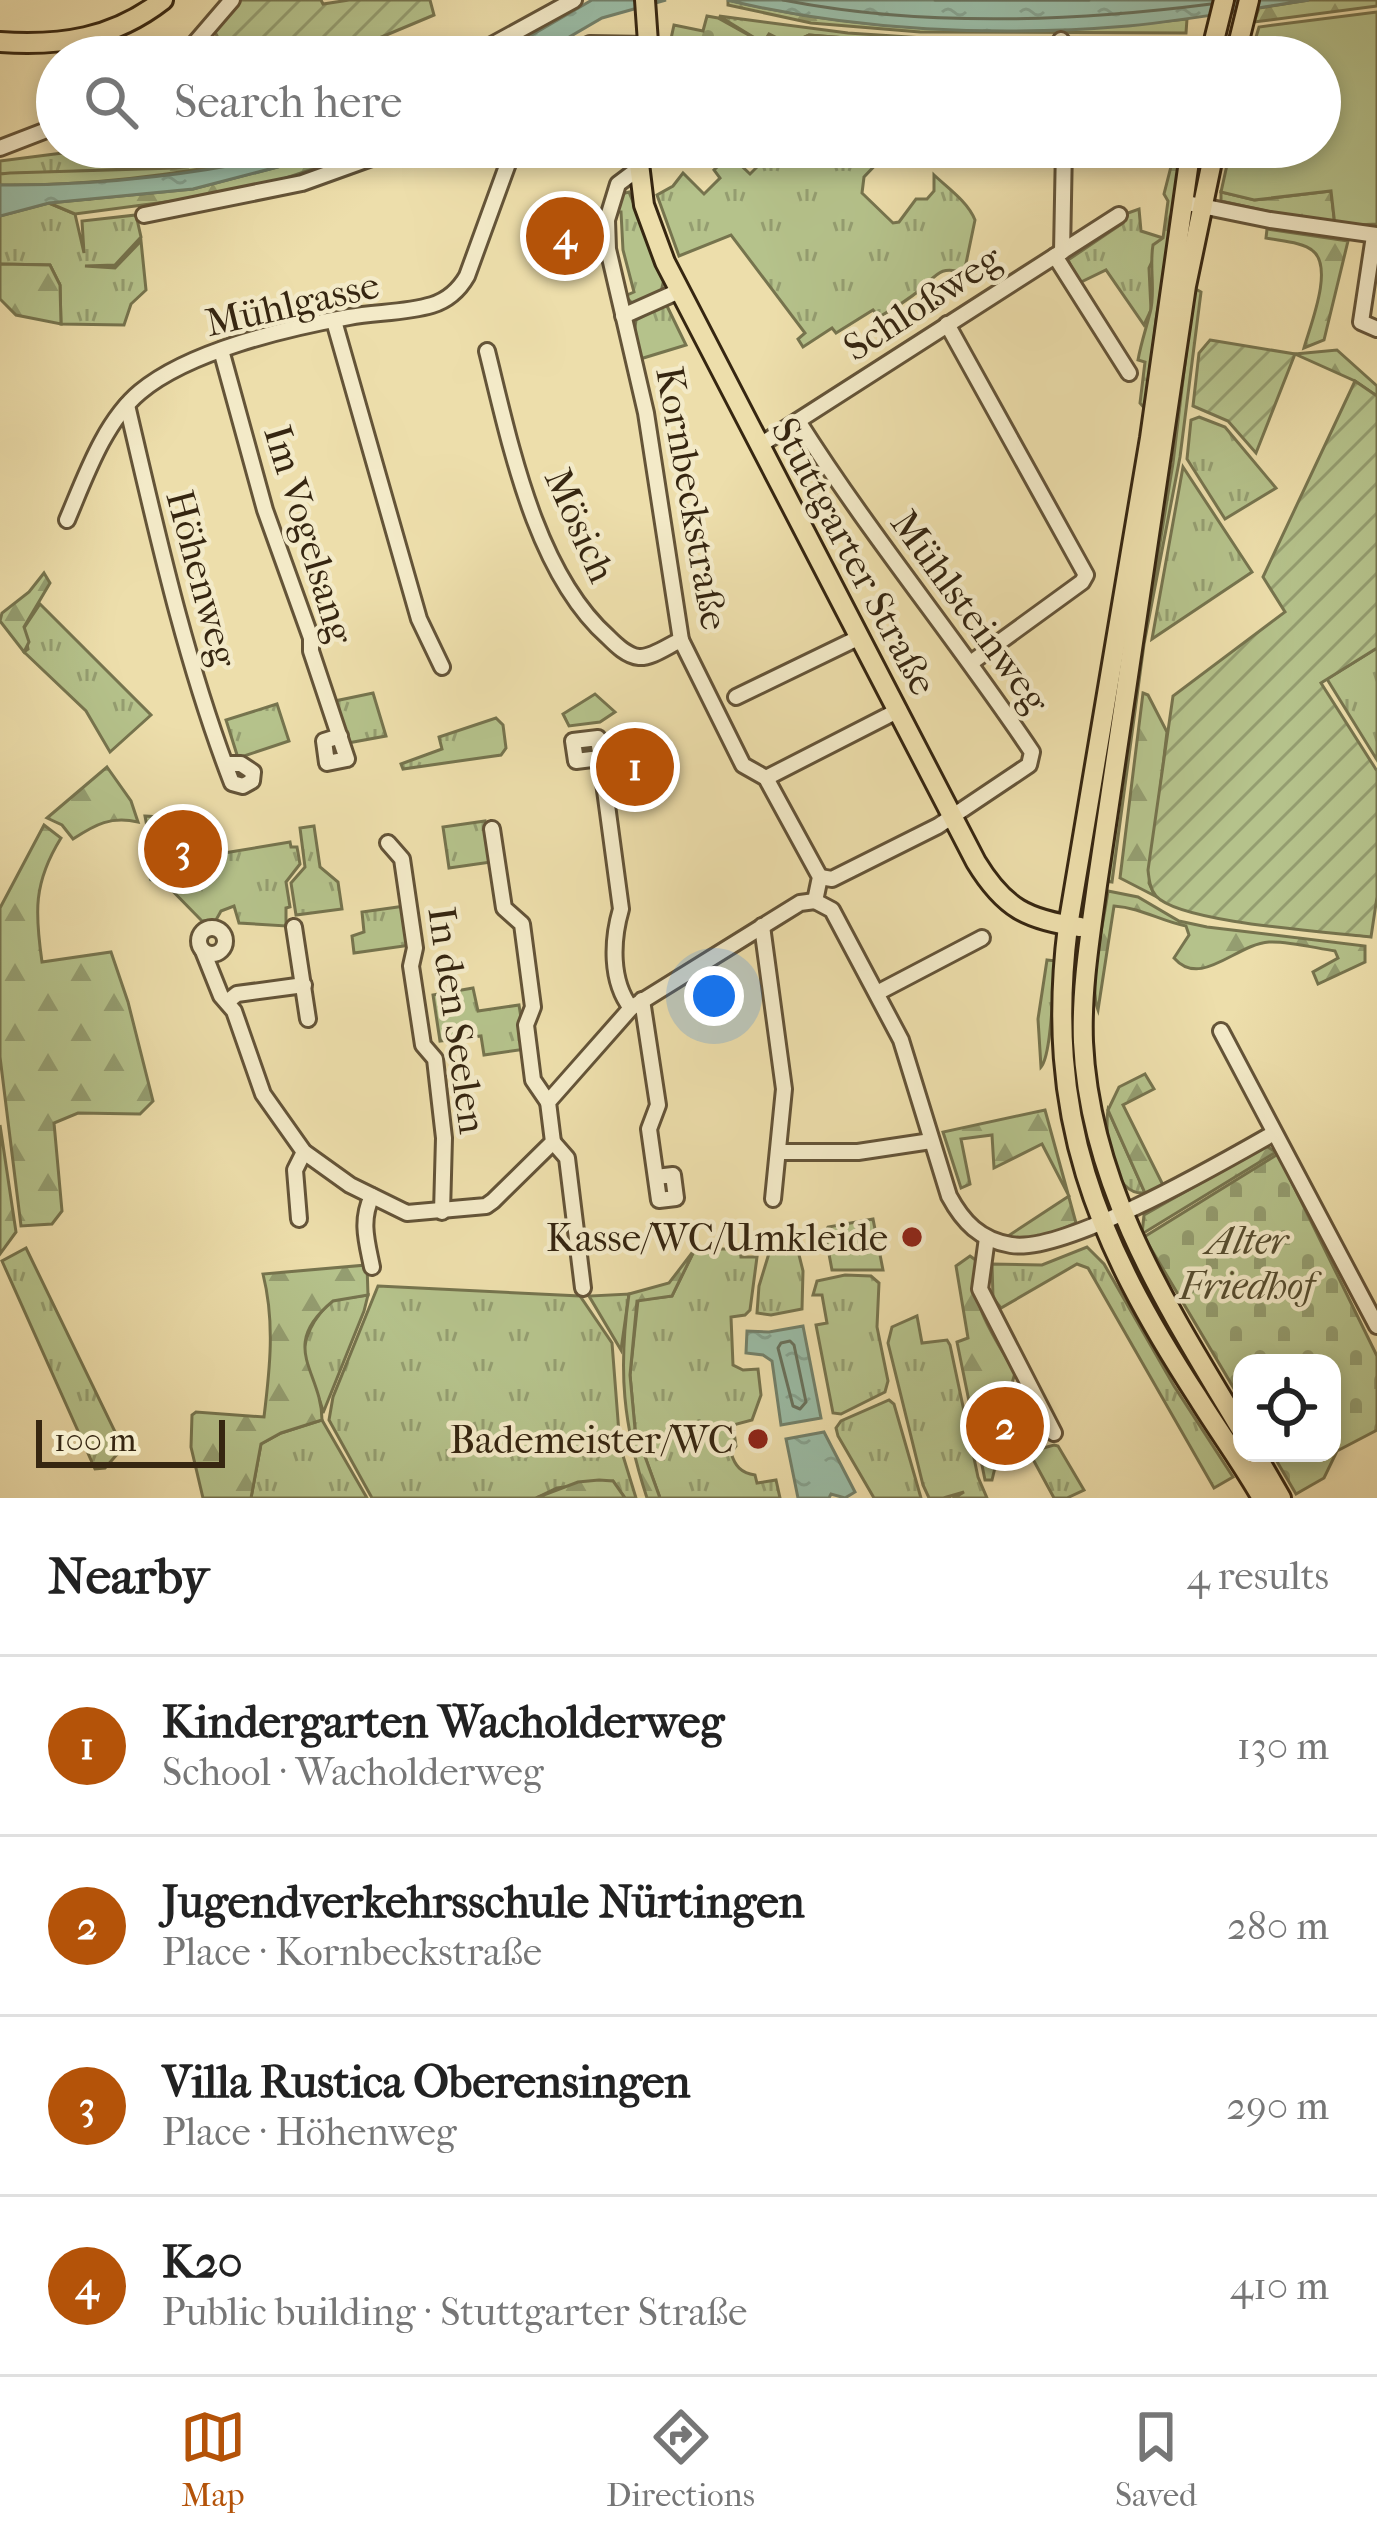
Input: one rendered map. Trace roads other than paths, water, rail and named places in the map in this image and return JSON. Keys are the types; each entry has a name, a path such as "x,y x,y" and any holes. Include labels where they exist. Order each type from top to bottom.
{"main road":[{"path":"94,36 116,29 163,0"},
{"path":"1216,36 1224,0"},
{"path":"1240,36 1249,0"},
{"path":"646,6 648,36"},
{"path":"0,42 36,45"},
{"path":"1188,168 1150,438 1068,926 1061,1001 1063,1070 1076,1148 1100,1221 1147,1312 1262,1498"},
{"path":"1211,168 1186,286 1090,929 1083,1011 1095,1134 1121,1213 1158,1288 1233,1416"},
{"name":"Stuttgarter Straße","path":"638,169 653,233 680,291 991,887 1018,912 1090,929"},
{"path":"1260,1462 1281,1498"}],"street":[{"path":"201,36 232,0"},
{"path":"508,36 574,0"},
{"path":"0,138 36,131"},
{"path":"0,148 36,134"},
{"path":"144,215 302,183 344,168"},
{"name":"Mühlgasse","path":"67,520 91,464 127,405 162,376 221,350 334,321 432,304 455,292 467,276 506,168"},
{"path":"1063,168 1059,254 1129,373"},
{"path":"638,169 618,184 610,208 608,249 623,316 680,291"},
{"path":"1182,202 1376,236 1361,322 1377,329"},
{"name":"Schloßweg","path":"760,445 1119,215"},
{"name":"Kornbeckstraße","path":"623,316 646,412 681,640 743,765 766,778 820,878"},
{"path":"334,321 418,619 442,667"},
{"path":"947,324 1086,574 1082,582 972,662"},
{"name":"Im Vogelsang","path":"221,350 265,510 340,736"},
{"name":"Mösich","path":"487,351 531,507 577,601 603,633 629,654 646,656 681,640"},
{"name":"Höhenweg","path":"127,405 175,605 225,764"},
{"name":"Mühlsteinweg","path":"798,421 860,515 972,662 1032,758 1029,765 952,817"},
{"path":"736,697 860,638"},
{"path":"766,778 898,710"},
{"path":"600,758 621,909 613,935 619,987 636,1004 658,1106 649,1129 656,1178"},
{"path":"814,902 820,878 832,879 952,817"},
{"path":"493,829 504,908 521,924 533,1007 526,1025 533,1080 548,1102 553,1142 567,1158 583,1288"},
{"name":"In den Seelen","path":"388,843 402,859 423,1045 435,1060 444,1138 442,1212"},
{"path":"548,1102 636,1004 800,903 814,902 832,910 902,1040 958,1213 987,1238 1014,1246 1031,1245 1100,1221 1274,1133"},
{"path":"762,926 782,1066 773,1199"},
{"path":"294,928 308,1018"},
{"path":"877,993 982,938"},
{"path":"203,951 234,1011 263,1094 304,1152 372,1196 407,1213 486,1206 553,1142"},
{"path":"227,1003 237,994 304,985"},
{"path":"1220,1031 1377,1326"},
{"path":"779,1152 858,1152 931,1141"},
{"path":"299,1219 295,1170 304,1152"},
{"path":"372,1196 364,1228 372,1267"},
{"path":"987,1238 980,1289 1054,1433"}],"water":[{"path":"592,0 666,0 602,18 571,36 530,36"},
{"path":"727,0 1309,0 1151,24 977,31 826,19"},
{"path":"209,168 274,168 193,189 49,203 0,216 0,185 156,176"},
{"path":"803,1326 821,1418 781,1425 772,1361 746,1353 747,1331"},
{"path":"824,1432 855,1492 845,1498 831,1494 829,1498 798,1498 786,1439"}],"waterway":[{"path":"160,877 175,875 180,881 190,881"}],"place":[{"name":"K20","path":"565,236"},
{"name":"Kindergarten Wacholderweg","path":"635,767"},
{"name":"Villa Rustica Oberensingen","path":"183,849"},
{"name":"Kasse/WC/Umkleide","path":"912,1237"},
{"name":"Jugendverkehrsschule Nürtingen","path":"1005,1426"},
{"name":"Bademeister/WC","path":"758,1439"}],"park label":[{"name":"Alter Friedhof","path":"1247,1262"}]}
